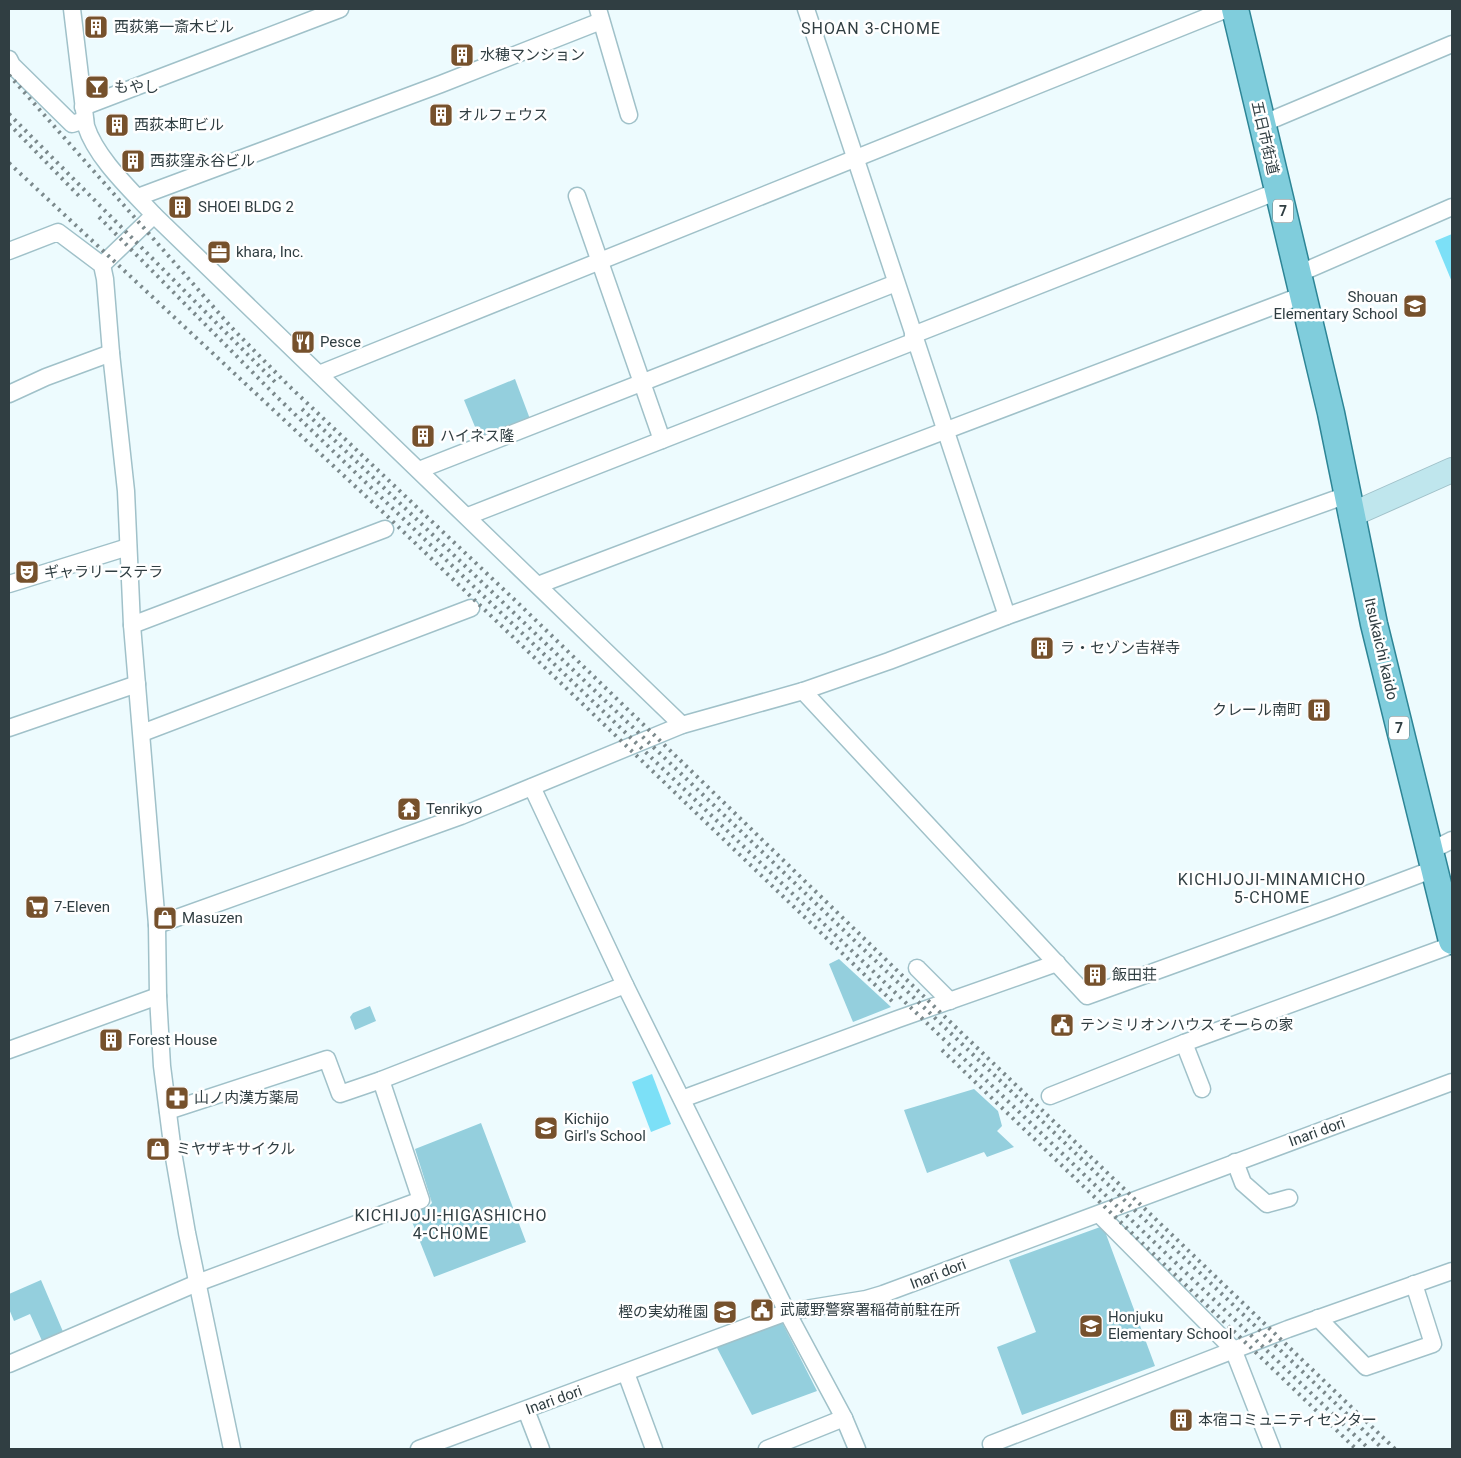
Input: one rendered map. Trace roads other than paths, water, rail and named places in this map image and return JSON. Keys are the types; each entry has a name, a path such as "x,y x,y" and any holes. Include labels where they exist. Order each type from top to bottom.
{"main road":[{"name":"五日市街道","path":"1234,9 1331,413 1349,505"},
{"name":"Itsukaichi kaido","path":"1349,505 1374,624 1439,853 1452,941"}],"street":[{"path":"72,9 84,114 90,140 100,154 154,215 468,516 682,725"},
{"path":"9,59 12,65 72,124 84,114 340,9"},
{"path":"806,9 1007,616"},
{"path":"319,374 1227,9"},
{"path":"138,197 441,84 600,15 628,116"},
{"path":"1262,124 1452,44"},
{"path":"468,516 662,440 1278,191"},
{"path":"577,196 662,440"},
{"path":"538,585 945,431 1300,285 1452,207"},
{"path":"102,265 154,215"},
{"path":"9,251 58,232 102,265 105,279 126,491 132,625 157,925 158,996 162,1066 174,1152 197,1283 232,1449"},
{"path":"419,470 896,283"},
{"path":"9,394 46,377 111,353"},
{"path":"157,925 434,826 682,725 803,691 889,661 1007,616 1452,470"},
{"path":"132,625 385,529"},
{"path":"9,584 128,547"},
{"path":"142,733 471,608"},
{"path":"9,728 138,684"},
{"path":"803,691 1088,996 1324,911 1439,853"},
{"path":"532,787 625,985 787,1312 844,1418 857,1449"},
{"path":"1050,1096 1184,1043 1452,945"},
{"path":"682,1099 1057,963"},
{"path":"917,968 950,1001"},
{"path":"168,1111 327,1059 340,1094 381,1080 625,985"},
{"path":"9,1050 158,996"},
{"path":"1184,1043 1202,1089"},
{"path":"9,1364 197,1283 421,1200 381,1080"},
{"name":"Inari dori","path":"419,1449 787,1312 866,1299 883,1294 1100,1215 1235,1162 1452,1082"},
{"path":"1235,1162 1243,1183 1267,1204 1289,1198"},
{"path":"1100,1215 1233,1349 1272,1449"},
{"path":"993,1449 991,1444 1233,1349 1452,1270"},
{"path":"1318,1318 1366,1367 1433,1344 1414,1284"},
{"path":"626,1373 654,1449"},
{"path":"526,1410 541,1449"},
{"path":"767,1449 844,1418"}],"railway":[{"path":"9,75 232,328 288,385 520,605 1395,1449"},
{"path":"9,114 277,384"},
{"path":"9,124 82,199"},
{"path":"9,163 386,515 894,1003"},
{"path":"99,217 277,397 1369,1449"},
{"path":"302,409 1383,1449"},
{"path":"942,1050 1356,1449"}],"place":[{"name":"西荻第一斎木ビル","path":"96,27"},
{"name":"水穂マンション","path":"462,55"},
{"name":"もやし","path":"97,87"},
{"name":"オルフェウス","path":"441,115"},
{"name":"西荻本町ビル","path":"117,125"},
{"name":"西荻窪永谷ビル","path":"133,161"},
{"name":"SHOEI BLDG 2","path":"180,207"},
{"name":"khara, Inc.","path":"219,252"},
{"name":"Shouan Elementary School","path":"1415,306"},
{"name":"Pesce","path":"303,342"},
{"name":"ハイネス隆","path":"423,436"},
{"name":"ギャラリーステラ","path":"27,572"},
{"name":"ラ・セゾン吉祥寺","path":"1042,648"},
{"name":"クレール南町","path":"1319,710"},
{"name":"Tenrikyo","path":"409,809"},
{"name":"7-Eleven","path":"37,907"},
{"name":"Masuzen","path":"165,918"},
{"name":"飯田荘","path":"1095,975"},
{"name":"テンミリオンハウス そーらの家","path":"1062,1025"},
{"name":"Forest House","path":"111,1040"},
{"name":"山ノ内漢方薬局","path":"177,1098"},
{"name":"Kichijo Girl's School","path":"546,1128"},
{"name":"ミヤザキサイクル","path":"158,1149"},
{"name":"武蔵野警察署稲荷前駐在所","path":"762,1310"},
{"name":"樫の実幼稚園","path":"725,1312"},
{"name":"Honjuku Elementary School","path":"1091,1326"},
{"name":"本宿コミュニティセンター","path":"1181,1420"}],"district":[{"name":"SHOAN 3-CHOME","path":"871,28"},
{"name":"KICHIJOJI-MINAMICHO 5-CHOME","path":"1272,888"},
{"name":"KICHIJOJI-HIGASHICHO 4-CHOME","path":"451,1224"}]}
